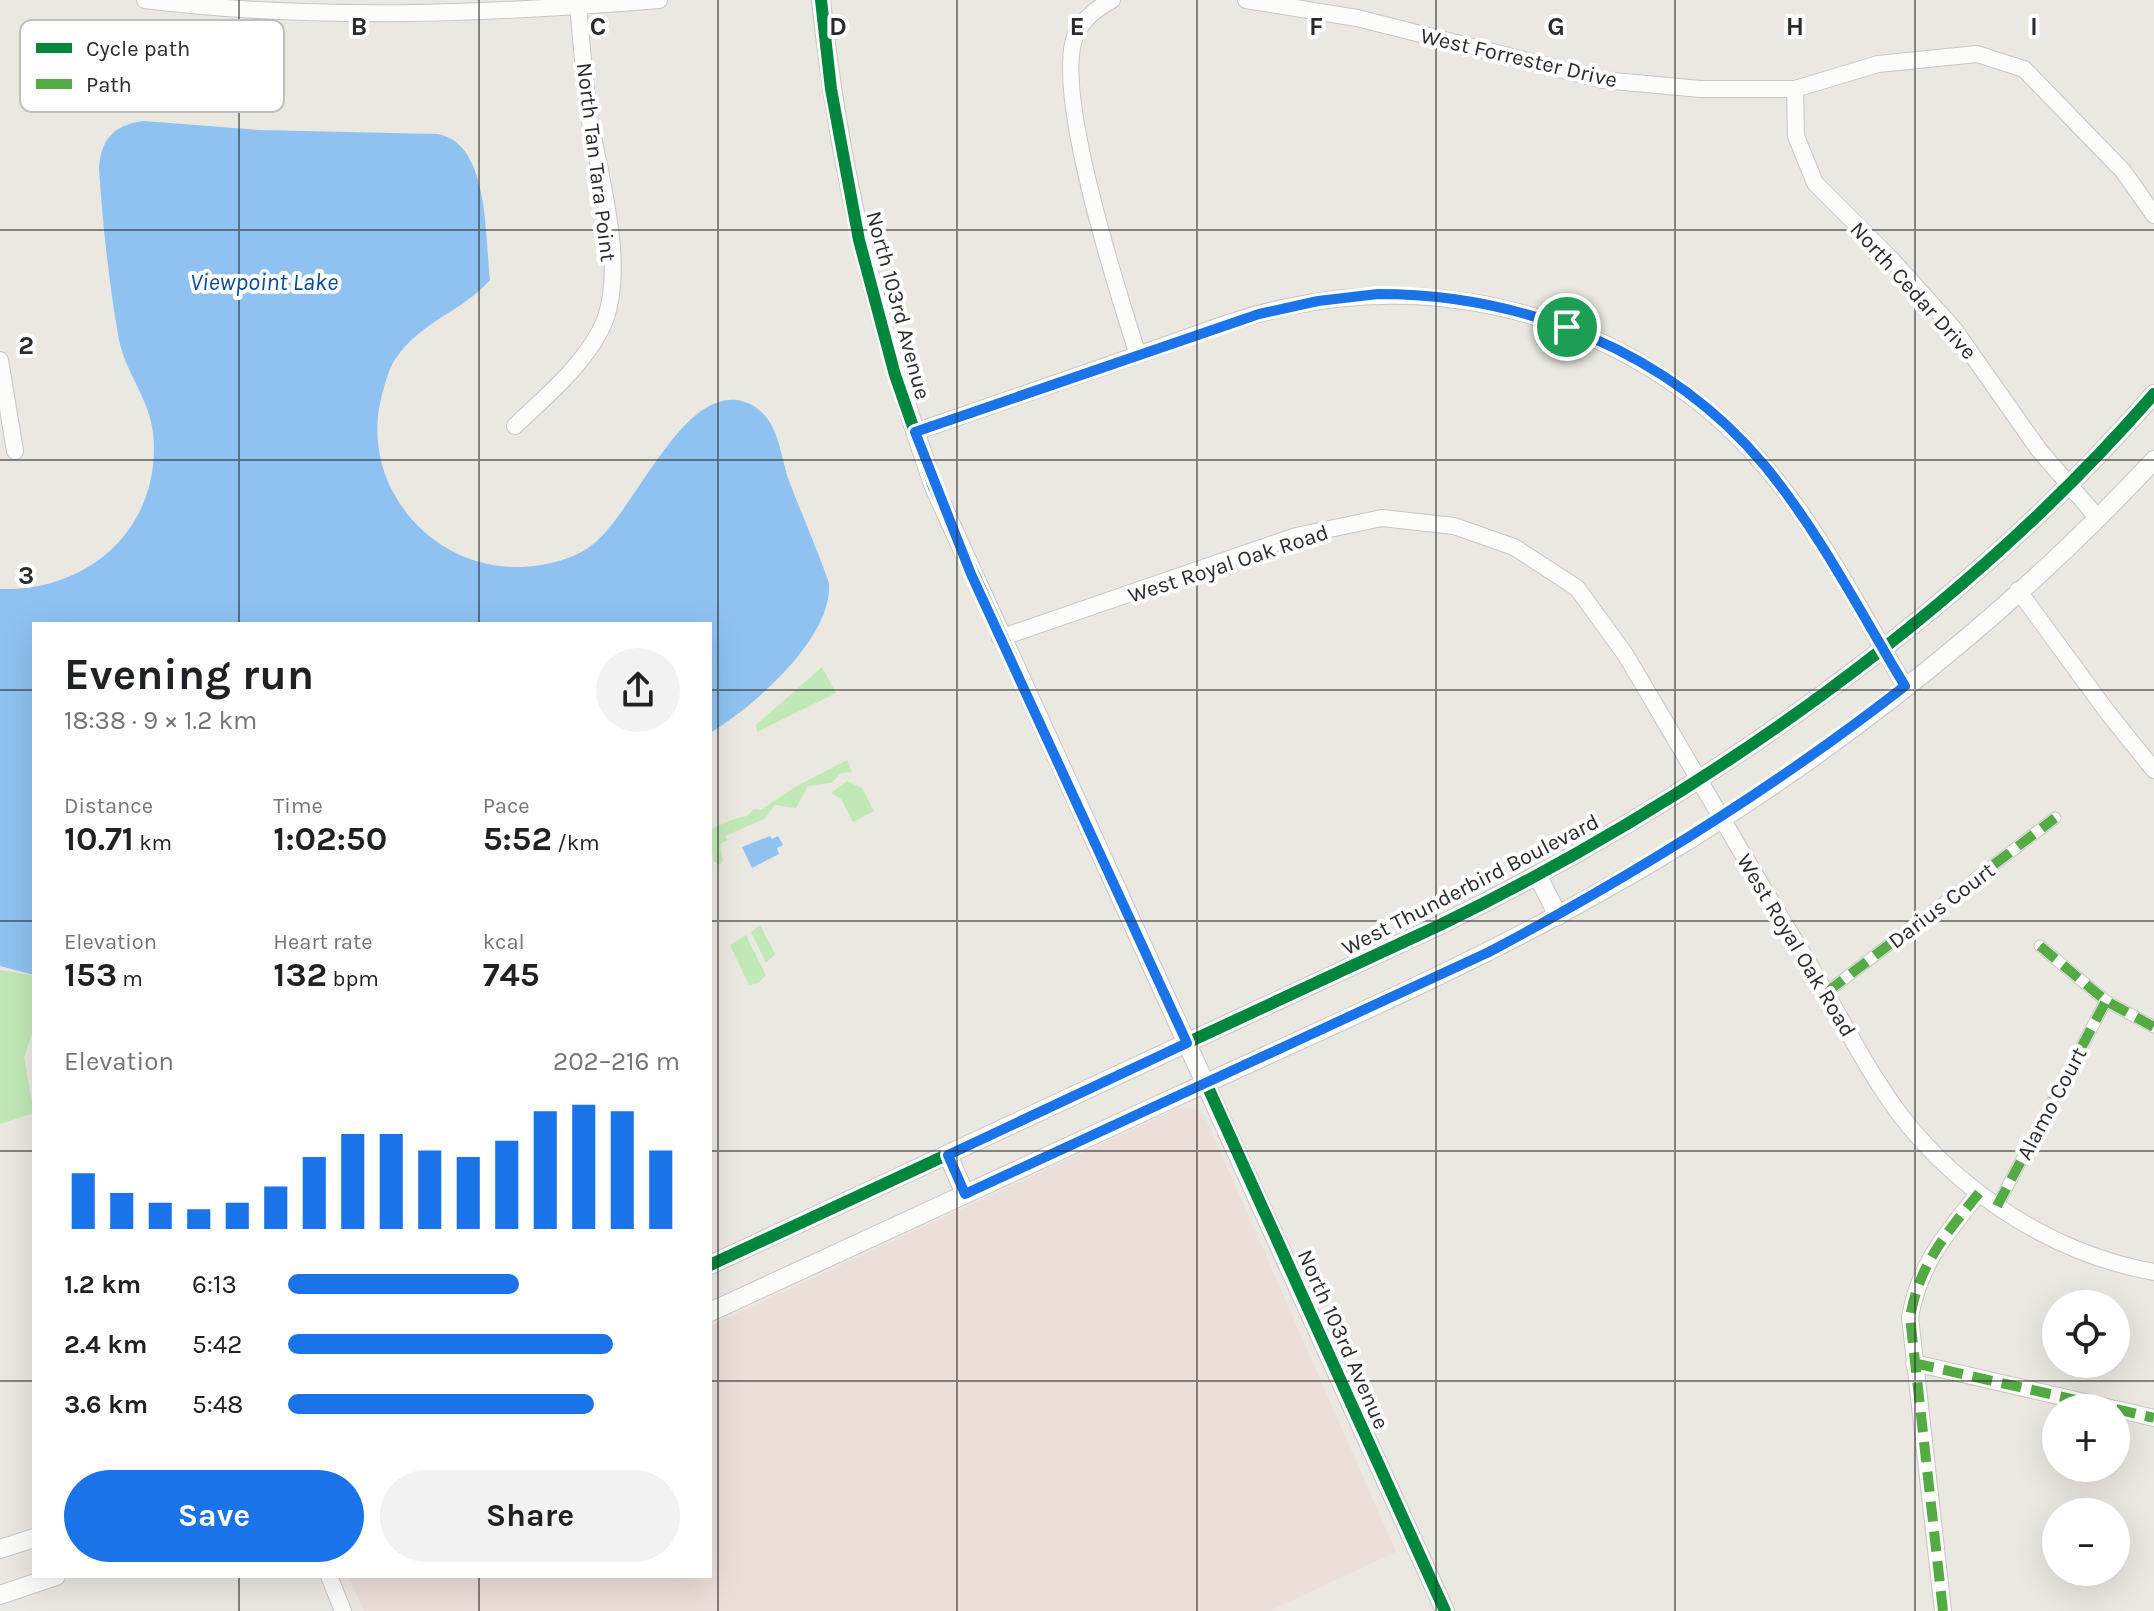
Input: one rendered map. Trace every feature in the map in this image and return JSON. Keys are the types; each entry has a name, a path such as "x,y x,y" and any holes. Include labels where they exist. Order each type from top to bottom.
{"street":[{"path":"145,0 309,13 578,7 659,0"},
{"name":"North 103rd Avenue","path":"821,0 831,89 859,240 934,487 1000,638 1445,1611"},
{"path":"1112,0 1095,9 1076,33 1070,60 1092,188 1138,355"},
{"name":"West Forrester Drive","path":"1246,0 1357,18 1603,80 1700,89 1795,89 1878,64 1977,54 2024,69 2123,171 2154,215"},
{"name":"North Tan Tara Point","path":"515,426 588,348 604,321 612,290 610,238 589,111 578,7"},
{"name":"North Cedar Drive","path":"1795,89 1796,136 1815,183 1892,260 1954,329 2039,450 2097,517"},
{"path":"915,432 1259,314 1318,301 1378,294 1470,300 1567,327 1656,372 1740,438 1804,519 1905,686"},
{"path":"0,360 15,451"},
{"name":"West Thunderbird Boulevard","path":"712,1264 1538,876 1700,779 1817,698 1882,647 1994,552 2154,394"},
{"path":"712,1311 1489,952 1558,916 1723,818 1905,686 2018,590 2154,460"},
{"name":"West Royal Oak Road","path":"1000,638 1296,536 1382,518 1454,526 1514,547 1577,588 1625,654 1899,1112 1934,1153 1997,1206 2076,1249 2124,1266 2154,1272"},
{"path":"2018,590 2154,770"},
{"name":"Darius Court","path":"1827,992 2055,818"},
{"path":"1538,876 1558,916"},
{"path":"2040,946 2106,1001 2154,1027"},
{"name":"Alamo Court","path":"1997,1206 2106,1001"},
{"path":"948,1155 965,1194"},
{"path":"1943,1611 1910,1317 1916,1286 1931,1254 1979,1193"},
{"path":"1914,1363 2052,1394"},
{"path":"2130,1412 2154,1418"},
{"path":"0,1549 32,1539"},
{"path":"0,1595 50,1578"},
{"path":"330,1578 343,1611"}],"shaded area":[{"path":"1179,1108 1198,1109 1205,1117 1396,1552 1269,1611 364,1611 349,1578 712,1578 712,1325"}],"green space":[{"path":"822,667 836,693 757,732 756,725"},
{"path":"847,760 852,772 841,773 831,783 808,786 796,808 775,805 764,819 725,836 728,840 720,844 723,861 720,865 713,861 712,829 747,816 754,809 761,810 795,787"},
{"path":"847,781 862,788 874,811 853,822 841,799 831,793"},
{"path":"760,925 775,954 766,963 751,932"},
{"path":"746,935 766,975 758,983 749,985 730,945"},
{"path":"0,970 32,977 32,1034 24,1057 32,1114 0,1124"}],"water":[{"name":"Viewpoint Lake","path":"144,121 258,130 437,134 454,141 467,154 482,194 490,280 417,335 394,361 382,395 377,426 380,457 390,486 405,511 426,533 451,551 480,562 512,567 543,565 584,551 608,529 658,458 696,415 716,403 737,400 761,411 775,433 789,481 829,583 827,604 818,626 787,669 768,689 712,732 712,622 32,622 32,974 0,966 0,589 33,587 63,579 91,565 114,547 133,524 146,497 153,466 153,432 147,408 119,340 99,170 102,150 111,135 133,123"},
{"path":"770,836 772,839 778,836 783,845 777,848 779,854 752,868 742,847"}],"marked path":[{"path":"1827,992 2055,818"},
{"path":"2040,946 2106,1001 2154,1027"},
{"path":"1997,1206 2106,1001"},
{"path":"1943,1611 1910,1317 1927,1265 1979,1193"},
{"path":"1914,1363 2050,1394"},
{"path":"2130,1412 2154,1418"}],"cycle path":[{"path":"821,0 831,89 859,240 895,375 934,487 1187,1043"},
{"path":"712,1264 1440,925 1538,875 1635,819 1730,759 1823,694 1913,625 1999,552 2079,474 2154,394"},
{"path":"1206,1083 1445,1611"}],"route":[{"path":"1378,294 1470,300 1535,315 1567,327 1656,372 1686,392 1740,438 1804,519 1905,686 1723,818 1558,916 1489,952 965,1194 948,1155 1187,1043 971,574 934,487 915,432 1231,322 1318,301 1378,294"}]}
